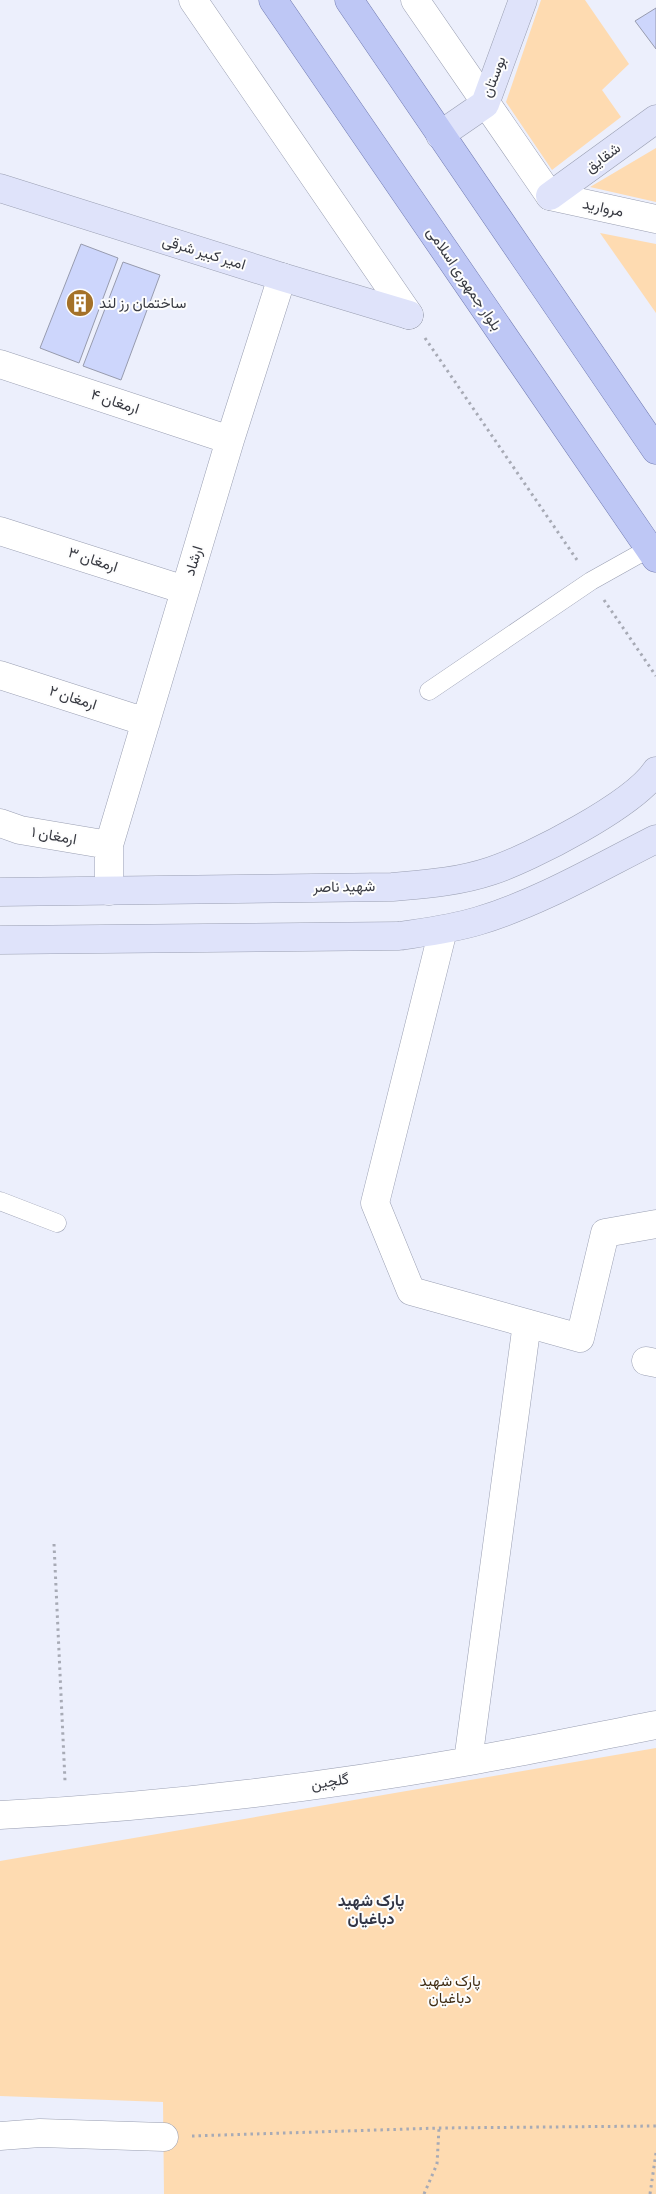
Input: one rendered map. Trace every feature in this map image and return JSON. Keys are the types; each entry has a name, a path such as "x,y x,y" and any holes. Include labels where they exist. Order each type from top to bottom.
{"main road":[{"name":"بلوار جمهوری اسلامی","path":"273,0 653,553"},
{"path":"349,0 656,450"},
{"name":"بوستان","path":"440,135 485,104 523,0"},
{"name":"شقایق","path":"550,196 656,119"},
{"name":"امیر کبیر شرقی","path":"0,188 409,315"},
{"name":"شهید ناصر","path":"0,892 392,887 448,882 491,871 528,856 564,837 608,812 642,788 656,771"},
{"path":"0,940 399,936 443,930 478,921 526,904 656,839"}],"street":[{"path":"193,0 409,315"},
{"path":"415,0 550,196"},
{"name":"مروارید","path":"550,196 656,219"},
{"name":"ارشاد","path":"109,890 109,845 230,440 282,277"},
{"name":"ارمغان ۴","path":"0,364 230,440"},
{"name":"ارمغان ۳","path":"0,531 185,590"},
{"name":"ارمغان ۲","path":"0,675 146,722"},
{"name":"ارمغان ۱","path":"0,823 20,830 109,845"},
{"path":"443,930 375,1203 410,1291 580,1338 605,1233 656,1224"},
{"path":"468,1761 527,1323"},
{"name":"گلچین","path":"0,1815 66,1812 267,1791 468,1761 656,1725"},
{"path":"0,2136 40,2133 164,2137"}],"lane":[{"path":"429,691 591,581 653,553"},
{"path":"0,1201 57,1223"}],"path":[{"path":"409,315 656,676"},
{"path":"54,1544 66,1812"},
{"path":"164,2137 439,2128 656,2126"},
{"path":"424,2194 437,2164 439,2128"},
{"path":"650,2194 656,2153"}],"green space":[{"path":"541,0 585,0 629,64 602,90 621,117 552,170 506,102"},
{"path":"656,148 656,202 590,187"},
{"path":"600,233 656,244 656,313"},
{"name":"پارک شهید دباغیان","path":"656,1748 656,2194 164,2194 163,2102 0,2096 0,1861"}],"building":[{"path":"656,8 656,49 635,21"},
{"name":"ساختمان رز لند","path":"81,244 118,258 79,363 40,348"},
{"path":"123,262 160,275 121,380 83,366"}],"place":[{"name":"ساختمان رز لند","path":"80,303"}],"district":[{"name":"پارک شهید دباغیان","path":"371,1910"}]}
